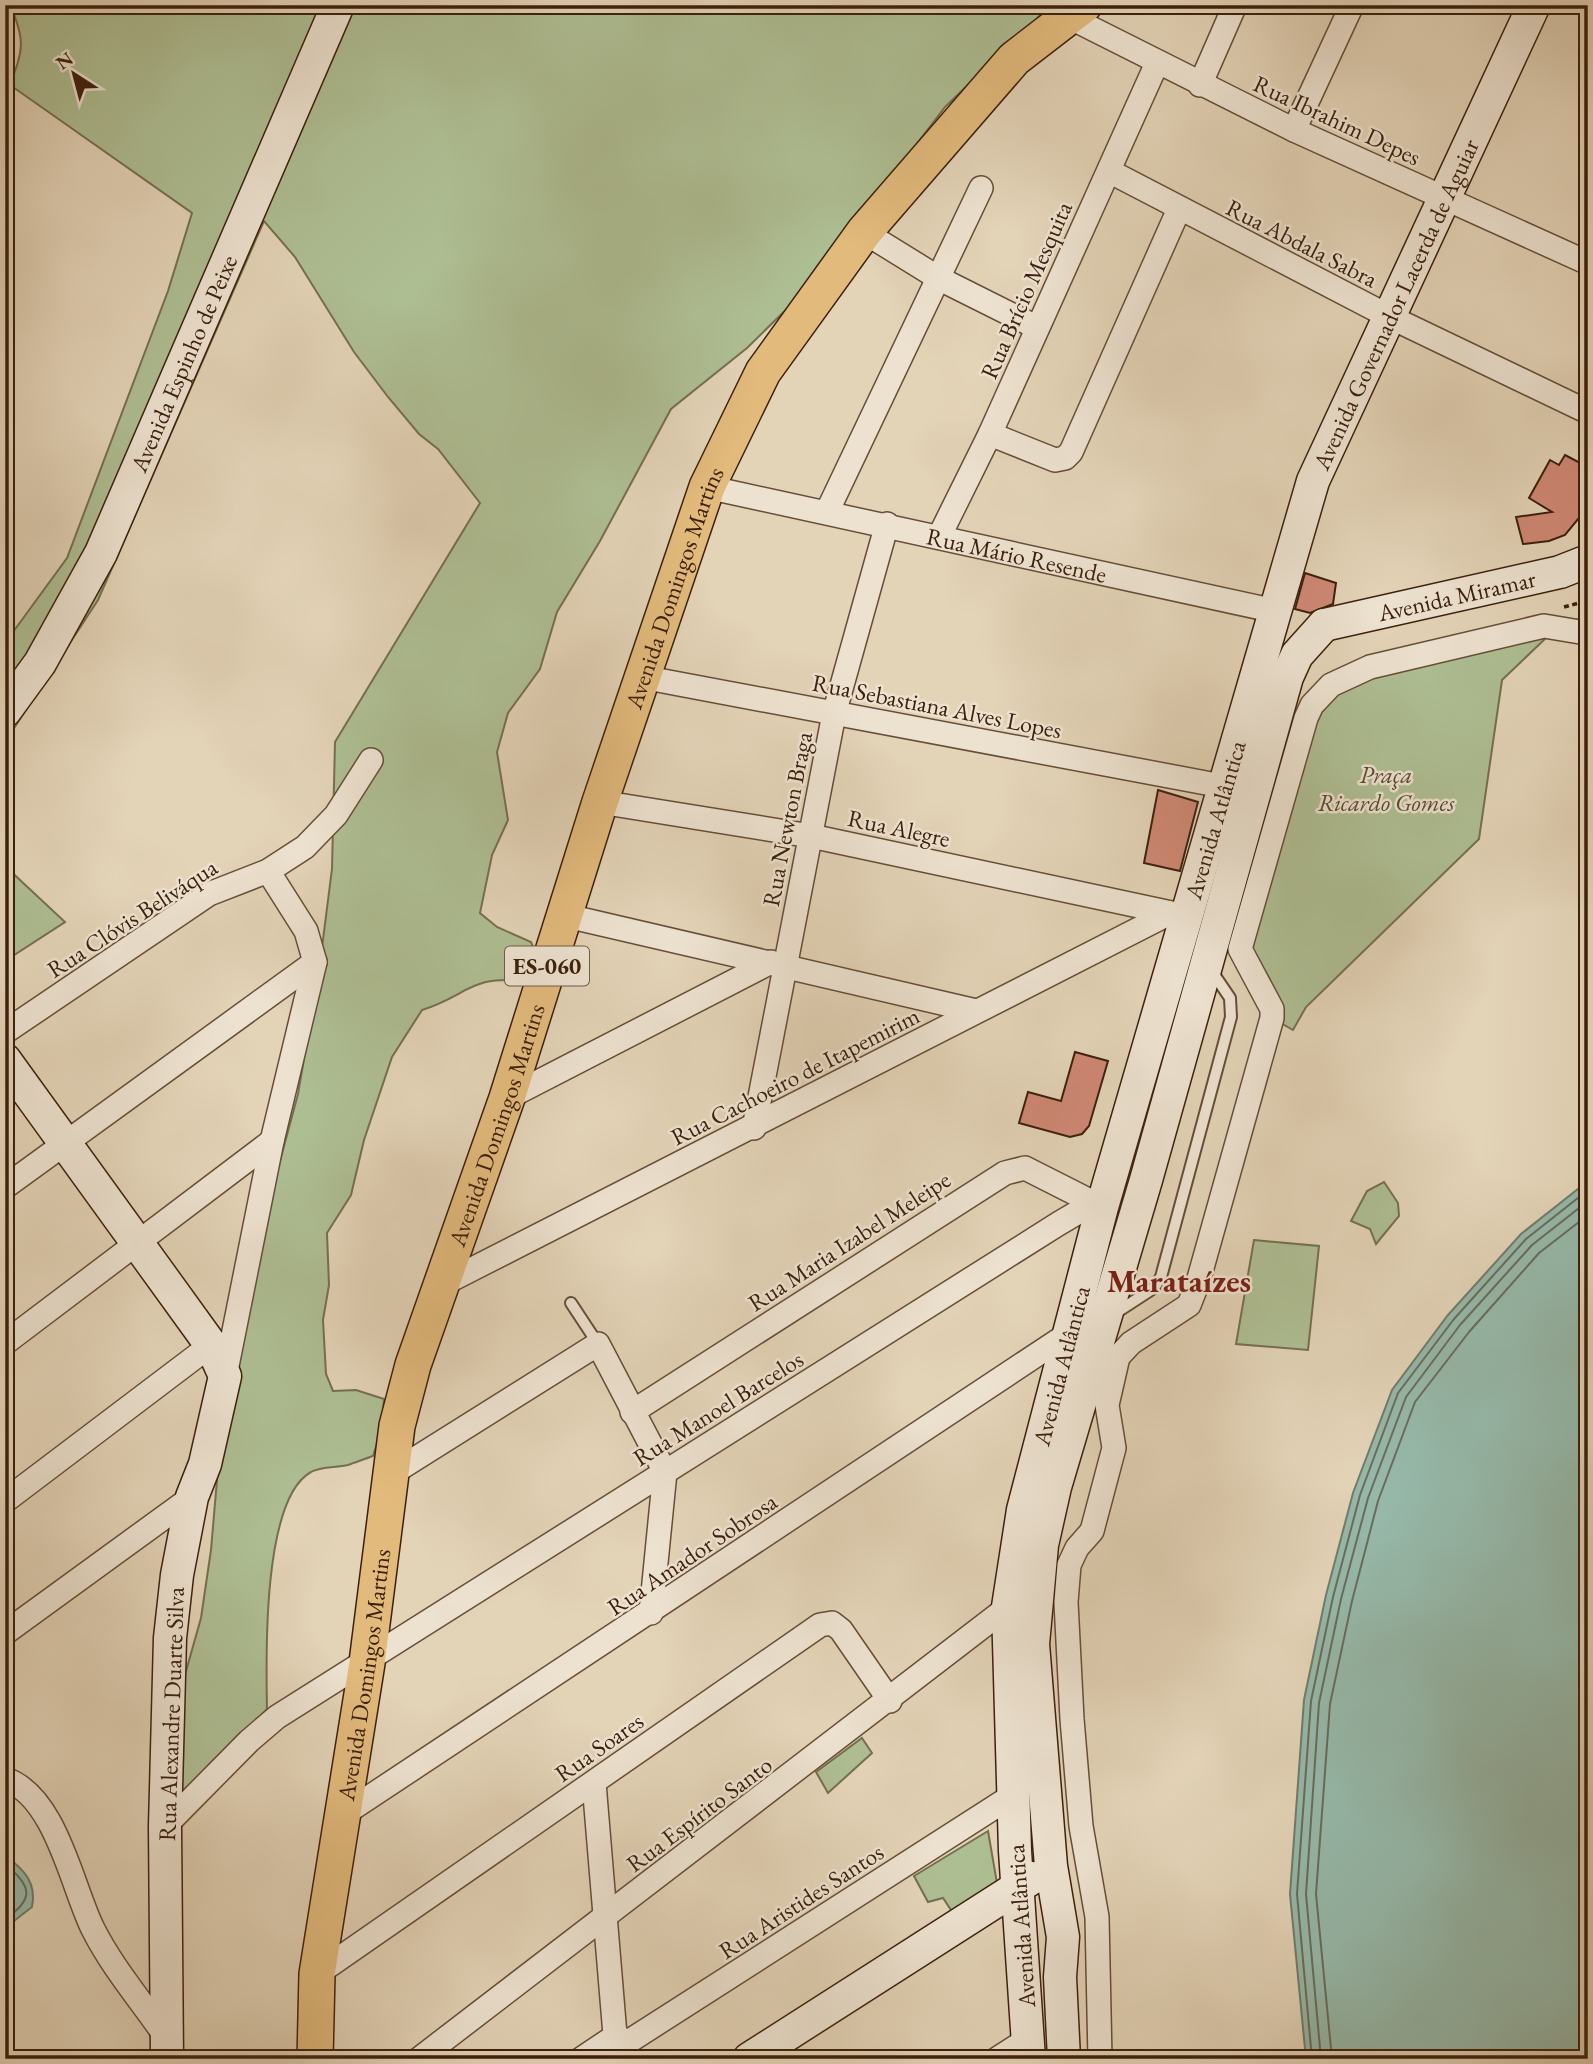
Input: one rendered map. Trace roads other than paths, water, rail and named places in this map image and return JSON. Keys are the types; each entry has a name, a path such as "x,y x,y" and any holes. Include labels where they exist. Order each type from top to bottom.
{"main road":[{"name":"Avenida Domingos Martins","path":"315,2059 317,1974 366,1663 397,1426 413,1365 507,1098 563,915 707,487 763,372 864,233 1014,59 1076,11"}],"street":[{"name":"Avenida Espinho de Peixe","path":"5,711 40,663 100,553 338,5"},
{"path":"1200,85 1235,5"},
{"path":"1294,130 1352,5"},
{"name":"Avenida Governador Lacerda de Aguiar","path":"1275,611 1313,481 1534,5"},
{"name":"Rua Ibrahim Depes","path":"1076,11 1157,63 1200,85 1588,263"},
{"name":"Rua Brício Mesquita","path":"939,537 990,434 1157,63"},
{"name":"Rua Abdala Sabra","path":"1109,171 1390,317 1588,412"},
{"path":"827,512 981,188"},
{"path":"990,434 1055,460 1066,458 1179,209"},
{"path":"864,233 940,279 1036,327"},
{"name":"Rua Mário Resende","path":"707,487 887,524 1275,611 1324,625"},
{"name":"Rua Newton Braga","path":"754,1128 778,965 811,836 834,714 887,524"},
{"name":"Avenida Miramar","path":"1324,625 1560,572 1588,561"},
{"name":"Avenida Atlântica","path":"1029,2049 1012,1796 1009,1607 1023,1510 1178,914 1222,786 1275,611"},
{"name":"Avenida Atlântica","path":"1064,2059 1060,1977 1063,1937 1051,1867 1033,1644 1042,1545 1055,1486 1207,965 1287,677 1297,655 1324,625"},
{"path":"1100,2059 1097,1917 1081,1826 1072,1719 1066,1602 1069,1565 1077,1548 1092,1531 1114,1448 1107,1405 1118,1357 1131,1343 1189,1305 1202,1268 1272,1014 1242,955 1241,942 1306,718 1312,705 1331,685 1370,667 1544,626 1580,632 1588,628"},
{"name":"Rua Sebastiana Alves Lopes","path":"642,677 1222,786"},
{"name":"Rua Clóvis Beliváqua","path":"5,1032 209,894 268,871 305,847 337,815 371,760"},
{"name":"Rua Alegre","path":"600,802 811,836 1178,914"},
{"path":"225,1376 272,1141 315,962 306,931 268,871"},
{"name":"Rua Cachoeiro de Itapemirim","path":"443,1284 754,1128 976,1011 1178,914"},
{"path":"563,915 976,1011"},
{"path":"5,1187 315,962"},
{"path":"507,1098 778,965"},
{"path":"5,1060 211,1345 225,1376"},
{"path":"5,1343 272,1141"},
{"name":"Rua Maria Izabel Meleipe","path":"632,1412 1005,1172 1025,1168 1102,1207"},
{"name":"Rua Manoel Barcelos","path":"165,1826 249,1741 277,1717 1080,1210 1102,1207"},
{"name":"Rua Amador Sobrosa","path":"341,1816 651,1613 1071,1332"},
{"path":"391,1474 598,1344 665,1472 651,1613"},
{"path":"5,1501 211,1345"},
{"name":"Rua Alexandre Duarte Silva","path":"167,2048 165,1826 170,1638 177,1575 192,1497 205,1464 225,1376"},
{"path":"5,1633 192,1497"},
{"name":"Rua Espírito Santo","path":"419,2059 890,1701 1009,1607"},
{"name":"Rua Soares","path":"317,1974 801,1636 827,1623 841,1630 890,1701"},
{"path":"5,1779 19,1787 53,1826 92,1928 167,2048"},
{"path":"594,1783 617,2048"},
{"name":"Rua Aristides Santos","path":"581,2059 617,2048 1012,1796"},
{"path":"749,2059 1051,1867"},
{"path":"997,2059 1029,2049"}],"lane":[{"path":"1105,1318 1142,1298 1161,1277 1231,1017 1230,998 1207,965"},
{"path":"571,1303 598,1344"}],"water":[{"path":"1588,1181 1588,2059 1306,2059 1290,1894 1304,1700 1326,1595 1353,1493 1392,1390 1448,1315 1521,1234"},
{"path":"5,1855 27,1877 33,1890 33,1898 32,1907 5,1928"}],"district":[{"name":"Marataízes","path":"1179,1281"}],"park label":[{"name":"Praça Ricardo Gomes","path":"1386,788"}]}
